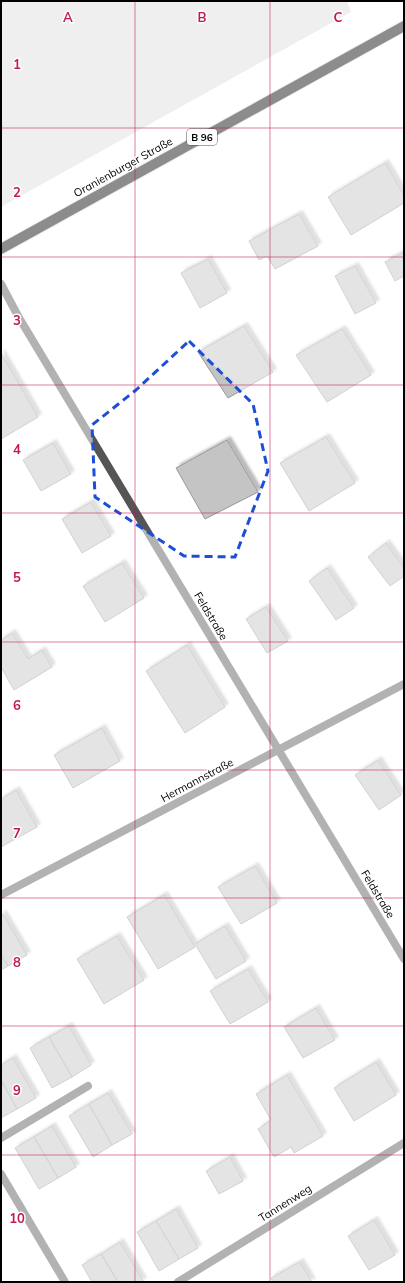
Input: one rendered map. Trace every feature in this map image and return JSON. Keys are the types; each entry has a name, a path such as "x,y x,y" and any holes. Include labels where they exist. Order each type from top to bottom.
{"main road":[{"name":"Oranienburger Straße","path":"1,249 404,26"}],"street":[{"name":"Feldstraße","path":"1,284 18,316 404,959"},
{"name":"Hermannstraße","path":"1,895 404,684"},
{"path":"1,1138 88,1086"},
{"name":"Tannenweg","path":"178,1282 404,1143"},
{"path":"1,1174 65,1282"}],"highlighted area":[{"path":"189,341 253,404 268,471 235,557 184,556 95,497 92,425 136,390"}],"shaded area":[{"path":"1,1 347,1 351,12 1,207"}],"building":[{"path":"385,163 404,195 404,203 351,235 328,197"},
{"path":"299,214 318,246 275,269 267,256 259,260 249,241"},
{"path":"404,252 404,276 395,281 385,262"},
{"path":"208,259 227,293 200,308 181,273"},
{"path":"355,266 376,303 355,314 335,276"},
{"path":"244,326 273,372 228,398 198,352"},
{"path":"342,329 371,375 327,402 296,355"},
{"path":"1,353 38,417 1,439"},
{"path":"326,437 355,483 309,511 280,463"},
{"path":"227,440 258,492 205,519 176,468"},
{"path":"53,443 71,474 41,491 23,460"},
{"path":"91,502 111,536 82,553 62,519"},
{"path":"386,543 404,568 404,576 390,586 368,557"},
{"path":"122,563 144,598 105,622 83,586"},
{"path":"327,568 354,608 336,620 309,581"},
{"path":"266,607 288,641 267,653 246,619"},
{"path":"12,633 28,659 42,650 52,667 14,690 1,667 1,640"},
{"path":"187,645 225,707 185,733 146,671"},
{"path":"102,728 120,761 73,788 54,755"},
{"path":"378,760 401,795 379,810 355,775"},
{"path":"16,790 37,827 1,847 1,799"},
{"path":"255,866 277,903 241,924 218,887"},
{"path":"164,895 195,947 158,969 127,917"},
{"path":"3,914 27,955 8,966 1,955 1,915"},
{"path":"225,926 246,961 216,979 195,944"},
{"path":"117,936 144,980 104,1004 77,959"},
{"path":"1,955 8,966 1,970"},
{"path":"248,969 268,1002 230,1024 210,991"},
{"path":"316,1008 335,1040 303,1058 284,1027"},
{"path":"69,1026 91,1065 72,1077 49,1037"},
{"path":"49,1037 72,1077 52,1088 30,1048"},
{"path":"13,1058 36,1098 17,1109 1,1080 1,1065"},
{"path":"376,1062 396,1095 354,1121 334,1088"},
{"path":"287,1075 323,1136 294,1153 291,1147 274,1157 258,1129 271,1120 256,1094"},
{"path":"1,1080 17,1109 1,1118"},
{"path":"108,1093 132,1134 112,1145 89,1104"},
{"path":"89,1104 112,1145 93,1157 69,1116"},
{"path":"52,1126 76,1167 58,1178 34,1137"},
{"path":"34,1137 58,1178 39,1189 15,1148"},
{"path":"230,1157 243,1181 219,1194 206,1171"},
{"path":"176,1209 198,1248 179,1259 156,1221"},
{"path":"374,1220 395,1255 369,1270 348,1236"},
{"path":"156,1221 179,1259 159,1271 137,1232"},
{"path":"120,1242 143,1281 118,1282 101,1254"},
{"path":"101,1254 118,1282 92,1282 82,1265"},
{"path":"300,1262 312,1282 273,1282 271,1278"}]}
